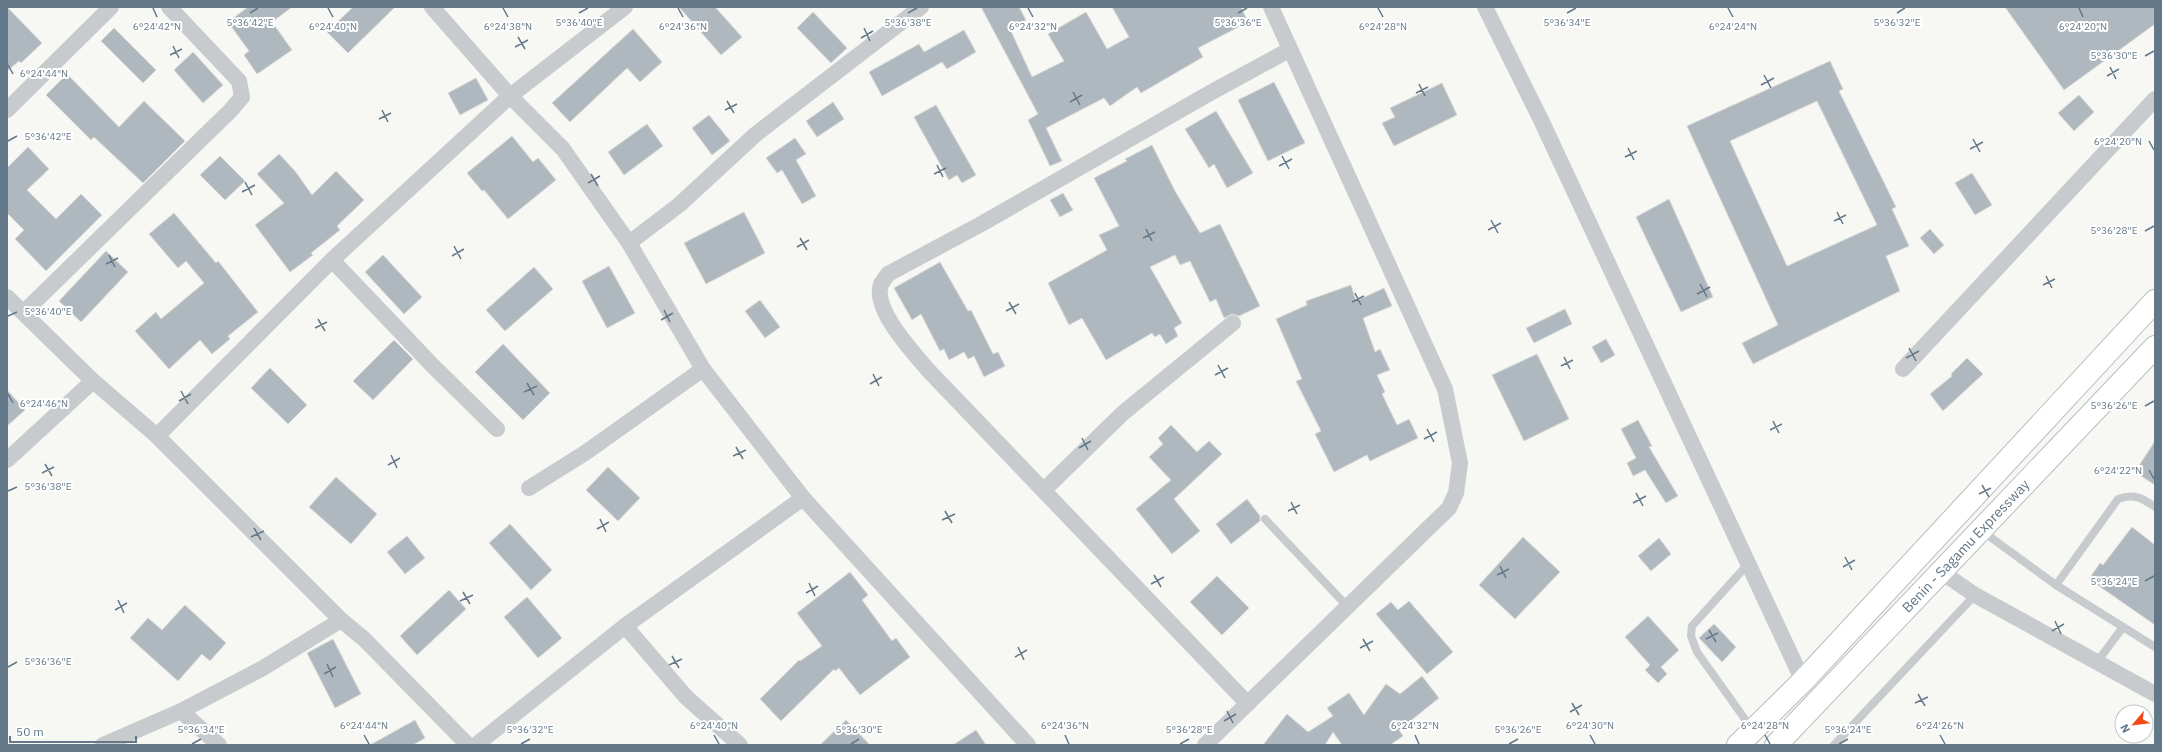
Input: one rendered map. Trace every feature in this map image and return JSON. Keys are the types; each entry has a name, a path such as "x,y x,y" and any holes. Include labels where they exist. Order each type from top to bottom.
{"highway":[{"path":"1746,737 1803,681 2155,301"},
{"name":"Benin - Sagamu Expressway","path":"1776,745 1940,571 1982,531 2155,347"}],"street":[{"path":"7,110 111,7"},
{"path":"24,312 231,110 242,97 239,81 169,7"},
{"path":"432,7 510,96 563,149 629,244 703,369 803,498 1028,745"},
{"path":"157,436 332,260 510,96 625,7"},
{"path":"629,244 679,206 756,134 921,7"},
{"path":"1205,745 1449,508 1456,493 1460,463 1445,389 1289,50 1271,7"},
{"path":"1485,7 1544,127 1803,681"},
{"path":"1248,704 928,370 894,327 885,311 881,297 881,285 888,274 983,223 1210,93 1289,50"},
{"path":"1903,369 2155,99"},
{"path":"332,260 421,354 497,429"},
{"path":"7,297 93,381 157,436 341,620 364,639 468,745"},
{"path":"1044,490 1123,413 1233,323"},
{"path":"529,488 585,453 703,369"},
{"path":"7,460 93,381"},
{"path":"476,745 625,626 803,498"},
{"path":"1940,571 1975,595 2155,694"},
{"path":"102,745 181,711 263,668 341,620"},
{"path":"625,626 686,697 740,745"},
{"path":"181,711 219,745"}],"lane":[{"path":"2056,585 2118,499 2129,495 2140,497 2155,507"},
{"path":"1265,519 1348,607"},
{"path":"1982,531 2056,585 2155,647"},
{"path":"1746,737 1697,652 1691,636 1692,626 1748,564"},
{"path":"1834,745 1975,595"},
{"path":"2097,662 2123,627"}],"building":[{"path":"7,7 42,43 21,63 19,61 7,71"},
{"path":"248,7 292,7 272,22 292,50 257,74 244,55 249,51 228,22"},
{"path":"353,7 395,7 348,53 327,32"},
{"path":"679,7 715,7 742,37 721,55"},
{"path":"981,7 1019,7 1026,20 1010,29 1032,77 1064,61 1048,34 1086,12 1107,49 1129,37 1112,7 1241,7 1248,22 1198,48 1203,57 1141,93 1137,87 1110,106 1104,98 1046,128 1062,161 1050,166 1028,120 1038,114"},
{"path":"2005,7 2155,7 2155,24 2064,90"},
{"path":"813,12 847,48 831,63 797,28"},
{"path":"114,28 156,70 143,83 101,41"},
{"path":"633,29 662,62 640,82 627,68 570,122 552,103"},
{"path":"964,30 976,52 947,69 942,62 882,96 869,72 919,44 924,52"},
{"path":"193,52 223,85 203,103 174,70"},
{"path":"1830,61 1843,89 1839,91 1896,207 1892,209 1909,246 1886,256 1900,291 1753,364 1742,343 1778,325 1687,126","holes":["1817,101 1877,225 1787,266 1730,141"]},
{"path":"67,74 119,127 144,101 185,141 143,183 94,137 91,140 46,95"},
{"path":"476,78 488,100 460,115 448,93"},
{"path":"1274,82 1305,143 1268,161 1238,100"},
{"path":"1442,83 1457,115 1394,146 1382,123 1395,117 1390,108"},
{"path":"2079,95 2094,112 2074,131 2058,113"},
{"path":"833,102 844,119 817,137 806,121"},
{"path":"936,105 976,175 962,183 957,175 949,180 914,117"},
{"path":"1216,111 1253,173 1227,188 1214,164 1209,168 1185,129"},
{"path":"709,115 730,141 712,155 692,128"},
{"path":"647,124 663,146 624,175 608,152"},
{"path":"512,136 533,162 538,158 556,180 508,219 484,190 482,191 467,173"},
{"path":"795,138 806,154 796,160 816,196 802,204 782,170 777,173 766,158"},
{"path":"1152,145 1175,191 1200,233 1220,224 1260,306 1239,316 1232,314 1224,318 1216,299 1210,302 1190,261 1180,265 1175,255 1150,267 1182,323 1174,328 1178,336 1166,344 1160,334 1155,337 1152,333 1106,360 1082,318 1069,325 1048,283 1107,250 1099,235 1119,226 1094,178 1127,161 1125,159"},
{"path":"28,147 49,169 27,190 56,219 81,194 102,215 46,271 15,239 24,230 7,213 7,168"},
{"path":"279,154 295,171 312,195 336,171 364,200 337,226 340,230 311,253 313,255 290,272 255,225 284,203 257,174"},
{"path":"220,156 245,181 225,200 200,175"},
{"path":"1972,173 1992,205 1975,215 1955,183"},
{"path":"1063,193 1073,210 1060,217 1050,200"},
{"path":"1669,199 1713,297 1681,312 1636,217"},
{"path":"744,212 765,253 706,284 684,243"},
{"path":"174,213 216,263 218,261 258,312 228,336 230,339 212,354 200,340 169,369 135,331 156,312 161,319 204,283 186,261 178,268 149,234"},
{"path":"1930,229 1944,245 1934,254 1920,238"},
{"path":"106,251 128,272 81,322 59,301"},
{"path":"383,255 422,297 404,314 365,272"},
{"path":"940,262 968,311 971,310 993,354 998,352 1005,366 984,377 974,356 968,359 964,352 949,360 944,349 940,351 921,314 912,320 894,288"},
{"path":"609,266 635,313 607,328 582,281"},
{"path":"534,267 553,289 505,331 486,310"},
{"path":"1351,285 1356,301 1384,288 1392,306 1363,318 1375,352 1380,349 1390,370 1377,375 1385,392 1382,394 1397,425 1409,419 1418,438 1370,461 1367,455 1334,472 1315,434 1321,431 1296,381 1302,379 1276,319 1307,305 1306,301"},
{"path":"760,300 780,327 765,338 745,311"},
{"path":"1565,309 1572,324 1534,343 1526,328"},
{"path":"1606,339 1615,355 1601,363 1592,347"},
{"path":"394,340 413,359 373,400 353,381"},
{"path":"503,344 550,393 523,420 475,372"},
{"path":"1537,354 1569,419 1524,441 1492,375"},
{"path":"1967,358 1983,374 1943,411 1930,394 1952,376 1951,374"},
{"path":"270,368 307,405 288,424 251,388"},
{"path":"7,390 25,410 7,426"},
{"path":"1638,420 1652,446 1649,447 1678,496 1666,503 1645,470 1633,476 1627,463 1636,458 1621,429"},
{"path":"1171,425 1197,452 1209,441 1222,454 1174,499 1200,531 1172,554 1136,509 1171,480 1149,457 1163,444 1158,438"},
{"path":"2155,441 2155,485 2135,472"},
{"path":"608,467 640,498 618,521 586,490"},
{"path":"336,477 377,514 351,544 309,507"},
{"path":"1247,499 1260,516 1260,521 1231,544 1216,524"},
{"path":"510,524 552,570 531,590 489,543"},
{"path":"2132,527 2155,545 2155,625 2089,579 2100,563 2103,565"},
{"path":"407,536 425,558 405,574 387,552"},
{"path":"1523,537 1560,572 1515,619 1479,585"},
{"path":"1659,538 1671,554 1651,571 1638,556"},
{"path":"850,572 868,595 862,600 892,641 896,638 910,657 860,695 839,668 835,671 834,669 781,721 760,699 799,660 800,661 822,646 797,613"},
{"path":"1217,576 1249,608 1222,635 1190,602"},
{"path":"449,590 466,609 417,655 400,636"},
{"path":"527,597 562,638 538,658 504,617"},
{"path":"1409,601 1453,652 1427,674 1376,614 1391,602 1398,610"},
{"path":"185,605 226,643 210,661 202,654 178,681 130,638 148,618 162,630"},
{"path":"1648,616 1679,650 1661,667 1667,674 1658,683 1645,670 1650,665 1625,637"},
{"path":"1714,624 1736,647 1722,662 1699,638"},
{"path":"333,639 361,694 335,708 307,653"},
{"path":"1422,676 1439,698 1399,730 1403,736 1390,745 1342,745 1333,732 1325,745 1263,745 1287,714 1308,732 1333,716 1327,708 1349,693 1364,715 1386,684 1400,694"},
{"path":"415,720 425,738 413,745 370,745"},
{"path":"846,720 870,745 820,745"},
{"path":"976,730 986,745 953,745"}]}
